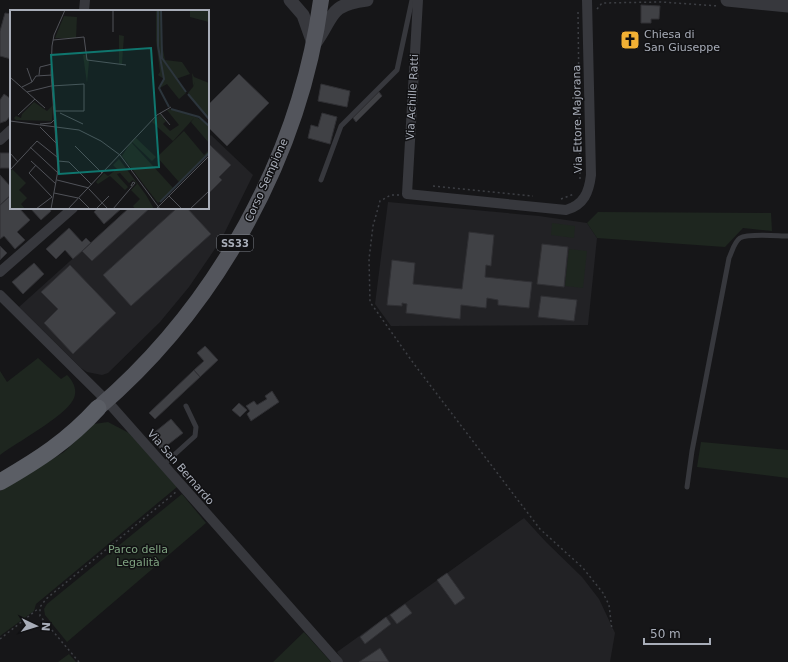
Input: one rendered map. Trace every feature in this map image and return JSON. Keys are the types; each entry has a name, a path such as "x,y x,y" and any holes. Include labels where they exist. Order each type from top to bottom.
{"highway":[{"name":"Corso Sempione","path":"0,470 76,418 103,405"},
{"name":"Corso Sempione","path":"0,482 65,441 103,405"}],"main road":[{"name":"Corso Sempione","path":"103,405 132,378 163,344 203,292 248,221 290,125 303,86 314,45 321,0"}],"street":[{"path":"84,10 85,0"},
{"path":"290,0 305,20 314,45"},
{"path":"314,45 337,10 346,4 367,0"},
{"name":"Via Achille Ratti","path":"406,194 418,0"},
{"name":"Via Ettore Majorana","path":"406,194 566,210 574,208 580,203 587,194 591,175 587,0"},
{"path":"727,2 788,6"},
{"path":"0,140 10,131"},
{"path":"0,272 72,209"},
{"name":"Via San Bernardo","path":"0,295 103,405 163,465 338,662"}],"lane":[{"path":"321,180 341,126 397,70 412,0"},
{"path":"687,487 692,451 729,258 734,245 740,238 747,236 788,236"},
{"path":"163,465 195,436 196,427 186,406"}],"path":[{"path":"595,11 602,3 727,2"},
{"path":"580,185 577,12 581,12"},
{"path":"428,186 536,197"},
{"path":"558,200 567,198 578,190"},
{"path":"406,194 391,195 380,202 373,226 369,259 370,302 414,364 540,529 583,568 603,593 608,605 612,630"},
{"path":"0,639 182,487"},
{"path":"40,607 40,616 79,662"}],"shaded area":[{"path":"211,135 253,175 221,240 189,287 160,322 108,373 102,375 87,372 81,368 19,307 128,209 209,209 209,136"},
{"path":"388,202 539,216 587,223 597,238 588,325 391,326 375,304"},
{"path":"524,518 582,577 599,599 615,633 610,662 343,662 337,652"}],"green space":[{"path":"598,212 771,213 772,231 743,228 725,247 597,238 587,223"},
{"path":"552,223 575,226 574,238 551,235"},
{"path":"569,249 587,251 583,288 565,286"},
{"path":"38,358 61,379 67,375 72,381 75,390 73,400 51,421 0,455 0,371 7,382"},
{"path":"108,422 129,433 177,487 36,604 34,611 0,636 0,491 64,452 94,424"},
{"path":"701,442 788,450 788,478 697,467"},
{"name":"Parco della Legalità","path":"182,494 206,523 67,642 45,615 44,609 47,604"},
{"path":"304,632 331,662 273,662"},
{"path":"69,654 76,662 58,662"}],"building":[{"path":"641,5 660,6 659,19 651,19 651,23 641,23"},
{"path":"5,13 10,14 10,59 0,56 0,31"},
{"name":"Chiesa di San Giuseppe","path":"625,31 634,31 635,48 625,49"},
{"path":"239,74 269,103 227,146 209,128 209,104"},
{"path":"321,84 350,91 347,107 318,101"},
{"path":"379,92 382,96 356,122 353,118"},
{"path":"4,94 10,98 10,116 6,121 0,123 0,100"},
{"path":"322,113 337,117 330,144 308,138 311,125 318,127"},
{"path":"210,145 231,165 219,177 222,180 210,192 209,191"},
{"path":"0,153 10,153 10,168 0,168"},
{"path":"0,175 10,186 10,196 0,205"},
{"path":"9,197 10,209 20,209 30,220 17,232 25,240 15,249 4,236 0,239 0,205"},
{"path":"31,209 50,209 51,211 41,220"},
{"path":"97,209 121,209 104,224 94,212"},
{"path":"128,209 149,209 92,261 82,251"},
{"path":"176,209 188,209 211,234 131,306 103,275"},
{"path":"69,228 82,242 86,238 91,243 73,259 65,250 56,259 46,249"},
{"path":"469,232 494,235 491,266 486,265 485,277 532,282 529,308 498,305 498,300 487,298 486,308 461,305 460,319 406,313 407,304 402,303 402,306 387,305 392,260 415,263 413,284 462,289"},
{"path":"542,244 568,247 564,287 537,284"},
{"path":"0,246 7,253 0,260"},
{"path":"34,263 44,274 23,294 12,282"},
{"path":"70,265 116,313 73,354 44,323 58,309 41,292"},
{"path":"541,296 577,300 574,321 538,317"},
{"path":"205,346 218,360 200,377 194,370 204,361 197,353"},
{"path":"194,370 200,377 155,419 149,413"},
{"path":"272,391 279,402 251,421 247,414 250,411 246,406 254,401 257,405 267,399 265,396"},
{"path":"239,403 247,410 240,417 232,410"},
{"path":"171,419 183,433 161,450 150,436"},
{"path":"447,573 465,598 455,605 437,580"},
{"path":"405,604 412,613 397,624 390,615"},
{"path":"386,617 391,624 365,644 360,637"},
{"path":"380,648 389,662 359,662"}],"place":[{"name":"Chiesa di San Giuseppe","path":"630,40"}]}
